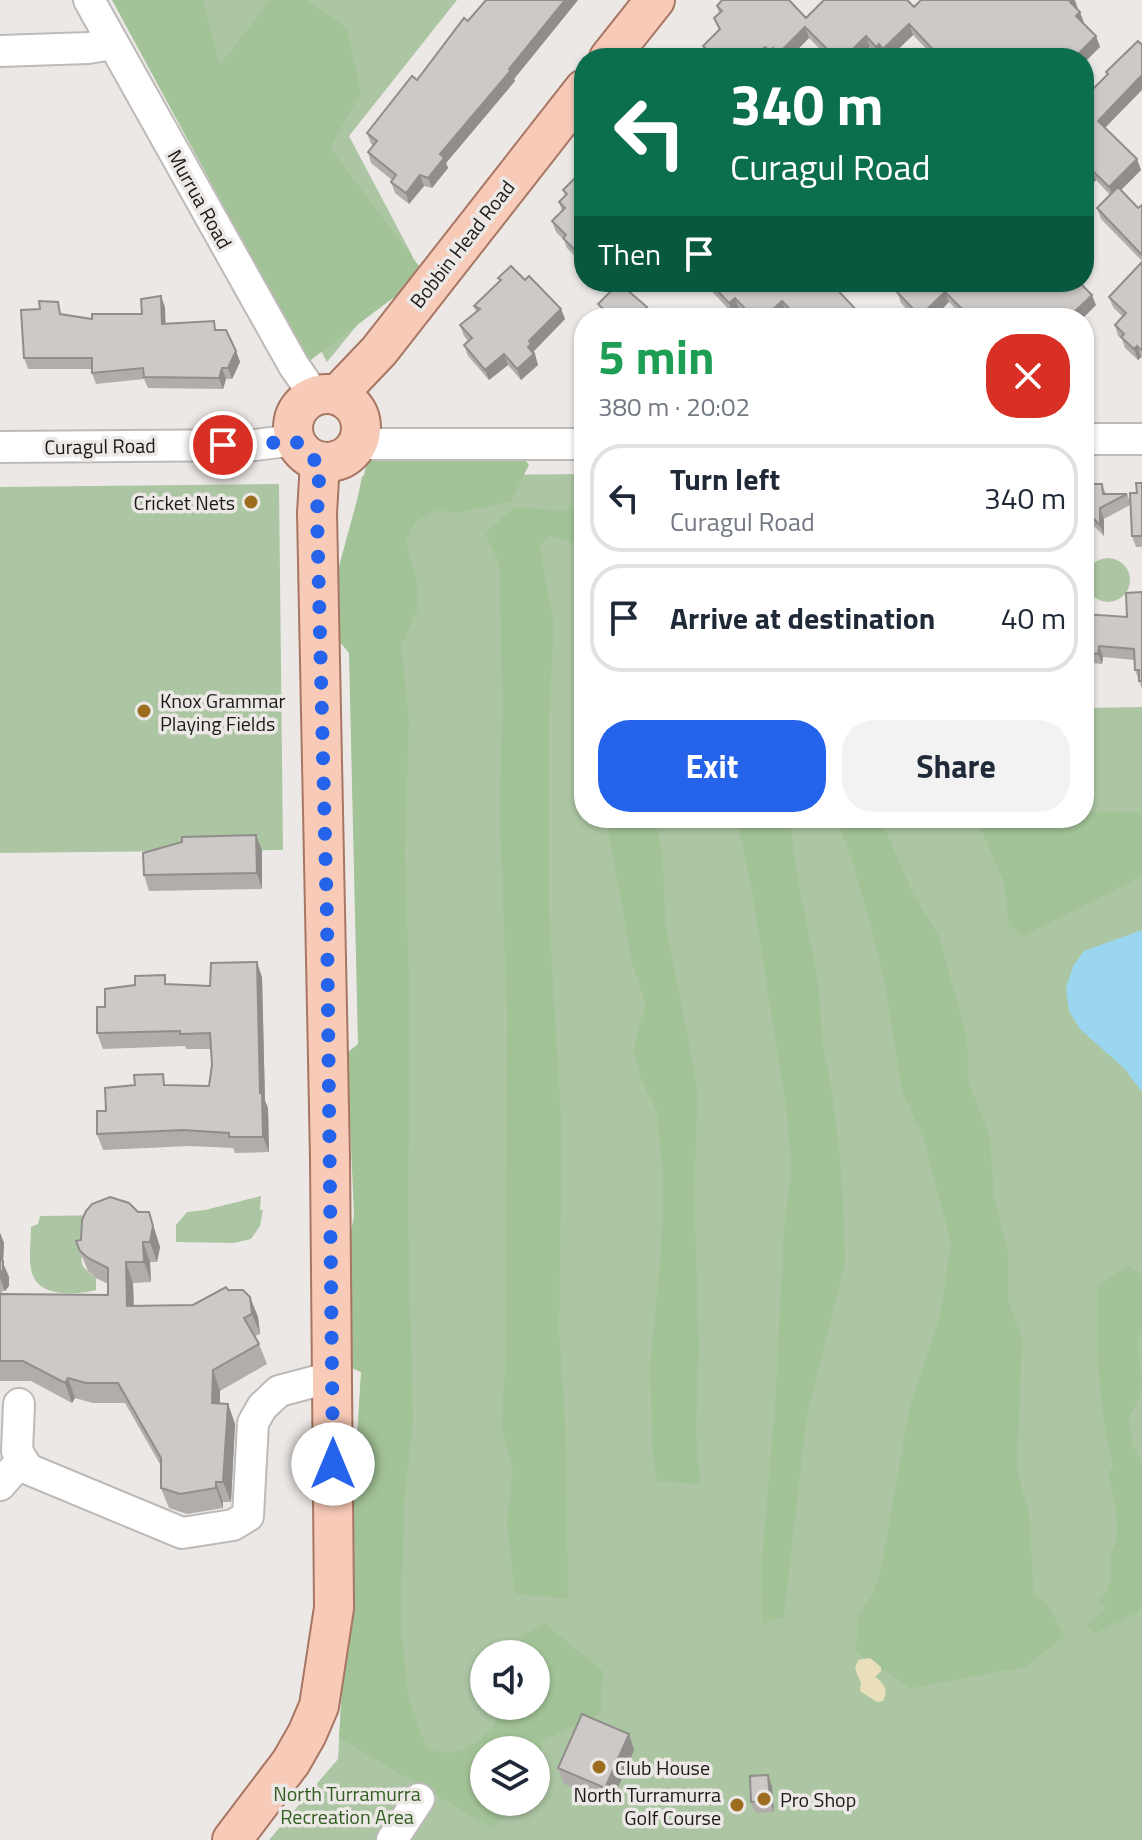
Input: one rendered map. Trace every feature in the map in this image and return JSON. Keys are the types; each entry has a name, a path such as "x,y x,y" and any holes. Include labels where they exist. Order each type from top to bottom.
{"main road":[{"path":"617,48 655,0"},
{"name":"Bobbin Head Road","path":"326,396 379,351 574,102"},
{"path":"232,1840 291,1762 307,1734 319,1706 334,1608 327,918 317,513 308,451 293,432 295,415 305,402 326,396 348,401 361,420 362,432 358,444 342,459 308,451"}],"street":[{"name":"Murrua Road","path":"89,0 294,366 326,396"},
{"path":"0,51 88,48 113,44"},
{"path":"1094,439 1142,439"},
{"path":"358,444 574,444"},
{"name":"Curagul Road","path":"0,447 255,445 308,451"},
{"path":"19,1404 17,1451 28,1469 182,1533 233,1525 248,1516 253,1423 262,1407 279,1391 332,1377"},
{"path":"0,1485 22,1460"},
{"path":"392,1840 419,1799"}],"green space":[{"path":"112,0 203,0 220,65 270,0 307,0 347,28 361,93 330,148 425,274 308,362"},
{"path":"130,0 457,0 349,136 413,257 327,362"},
{"path":"516,448 529,465 511,501 458,513 437,510 415,522 406,542 418,585 418,609 401,646 409,720 405,855 410,1012 408,1213 413,1420 404,1504 401,1627 408,1695 426,1747 445,1753 470,1745 470,1815 339,1738 361,1372 326,1357 354,1216 347,1053 358,1044 349,653 334,635 332,592 369,456"},
{"name":"North Turramurra Golf Course","path":"574,474 574,828 1094,828 1094,708 1142,707 1142,1840 269,1840 338,1759 365,1309 348,597 354,516 362,476"},
{"name":"Knox Grammar Playing Fields","path":"279,484 283,850 0,853 0,487"},
{"path":"514,507 564,511 574,509 574,543 549,536 540,547 554,627 549,717 549,915 562,1134 559,1329 565,1419 568,1598 515,1594 507,1524 513,1467 501,1427 506,1358 507,1011 500,822 500,566 485,534"},
{"path":"1099,559 1117,559 1129,571 1129,589 1124,596 1108,602 1094,597 1094,563"},
{"path":"1094,812 1142,813 1142,876 1024,936 1009,926 1004,883 980,828 1094,828"},
{"path":"608,828 657,828 662,851 666,927 698,1091 694,1190 699,1348 696,1432 700,1484 657,1481 653,1456 650,1368 661,1252 663,1181 657,1112 640,1078 634,1050 646,1005 632,962"},
{"path":"738,828 790,828 818,980 822,1037 842,1180 845,1261 806,1421 784,1617 763,1624 761,1572 775,1406 784,1229 791,1171 788,1121 751,885"},
{"path":"840,828 884,828 913,893 939,936 967,1037 968,1081 990,1137 994,1197 1008,1252 1008,1300 1022,1339 1017,1470 1029,1514 1034,1594 1048,1606 1065,1636 1025,1667 910,1688 856,1652 858,1617 873,1594 881,1569 910,1406 940,1316 951,1243 924,1139 902,1091 885,984 853,863"},
{"path":"261,1196 260,1210 263,1210 260,1226 251,1239 234,1243 176,1242 176,1225 187,1212"},
{"path":"113,1215 93,1238 82,1258 83,1266 96,1278 96,1290 60,1293 42,1287 36,1281 30,1262 31,1227 38,1224 40,1216"},
{"path":"1130,1266 1142,1275 1142,1330 1137,1341 1142,1384 1139,1399 1129,1417 1132,1442 1142,1465 1142,1604 1137,1613 1096,1633 1087,1626 1106,1608 1097,1599 1103,1597 1110,1584 1111,1553 1116,1543 1117,1527 1108,1473 1113,1467 1099,1377 1098,1285"},
{"path":"545,1624 603,1671 601,1713 550,1737 484,1736 497,1720 550,1720 550,1640 521,1640 524,1634"},
{"path":"472,1816 505,1816 492,1828"}],"sand":[{"path":"870,1658 881,1667 875,1677 885,1687 883,1701 877,1702 860,1691 861,1683 855,1669 858,1660"}],"water":[{"path":"1142,930 1142,1092 1125,1069 1080,1029 1069,1011 1066,988 1073,966 1084,951"}],"building":[{"path":"486,0 565,0 440,154 444,158 428,178 420,175 406,193 391,182 396,175 368,152 377,141 367,133 412,76 417,80 464,18 468,21"},
{"path":"722,0 789,0 806,18 824,0 907,0 914,7 921,0 1072,0 1070,2 1080,12 1076,16 1096,36 1084,48 932,48 909,24 884,48 879,44 876,47 866,36 854,48 826,48 805,27 784,48 705,48 703,46 720,29 714,18 722,11 717,6"},
{"path":"1138,41 1142,45 1142,75 1098,121 1137,159 1109,187 1094,172 1094,88 1108,74 1106,72"},
{"path":"574,179 574,249 552,221 565,208 559,202 567,194 563,190"},
{"path":"1118,187 1138,208 1142,205 1142,255 1097,208"},
{"path":"1142,262 1141,350 1137,346 1134,349 1121,337 1124,334 1115,325 1126,313 1109,297"},
{"path":"511,266 525,280 529,276 561,309 529,341 531,344 528,347 534,354 517,369 504,354 485,370 464,345 472,338 460,325 480,309 474,306"},
{"path":"610,292 630,292 647,307 602,308 598,304"},
{"path":"719,292 839,292 854,308 789,308 782,301 775,308 744,308 735,298 729,303"},
{"path":"897,292 945,292 928,308 912,308"},
{"path":"945,292 1089,292 1092,295 1078,308 961,308"},
{"path":"161,296 162,324 214,321 215,330 226,330 236,351 228,368 222,368 219,378 144,377 143,368 92,373 92,358 24,358 21,310 40,309 39,301 58,302 60,314 92,319 92,314 142,314 141,299"},
{"path":"1136,483 1142,483 1142,536 1132,536 1130,493 1137,493"},
{"path":"1094,484 1102,484 1103,494 1127,494 1100,508 1100,525 1094,519"},
{"path":"1142,592 1142,681 1139,681 1139,670 1135,670 1134,649 1099,646 1098,654 1094,654 1094,615 1127,617 1126,593"},
{"path":"256,835 257,873 144,875 143,853 182,842 182,837"},
{"path":"257,962 263,1137 229,1137 229,1133 183,1130 97,1134 97,1111 106,1111 105,1088 135,1085 134,1075 163,1074 164,1085 209,1086 212,1065 210,1033 97,1033 97,1007 105,1007 105,989 135,985 135,976 165,975 165,984 210,986 211,963"},
{"path":"110,1197 129,1203 138,1212 149,1212 153,1226 150,1242 143,1242 144,1262 126,1262 127,1306 193,1305 226,1287 228,1290 243,1290 250,1297 252,1314 244,1318 259,1344 213,1370 212,1403 228,1404 223,1482 216,1482 216,1488 180,1494 161,1488 161,1458 118,1383 86,1383 68,1378 65,1383 23,1361 0,1361 0,1294 108,1295 108,1268 88,1258 80,1251 76,1241 81,1240 82,1220 86,1211 92,1204"},
{"name":"Club House","path":"582,1714 629,1734 605,1788 558,1768"},
{"path":"768,1775 770,1801 751,1802 750,1776"}],"place":[{"name":"Cricket Nets","path":"251,502"},
{"name":"Knox Grammar Playing Fields","path":"144,711"},
{"name":"Club House","path":"599,1767"},
{"name":"Pro Shop","path":"764,1799"},
{"name":"North Turramurra Golf Course","path":"737,1805"}],"route":[{"path":"223,445 295,440 309,458 320,462 317,513 327,918 333,1464"}],"park label":[{"name":"North Turramurra Recreation Area","path":"347,1804"}]}
